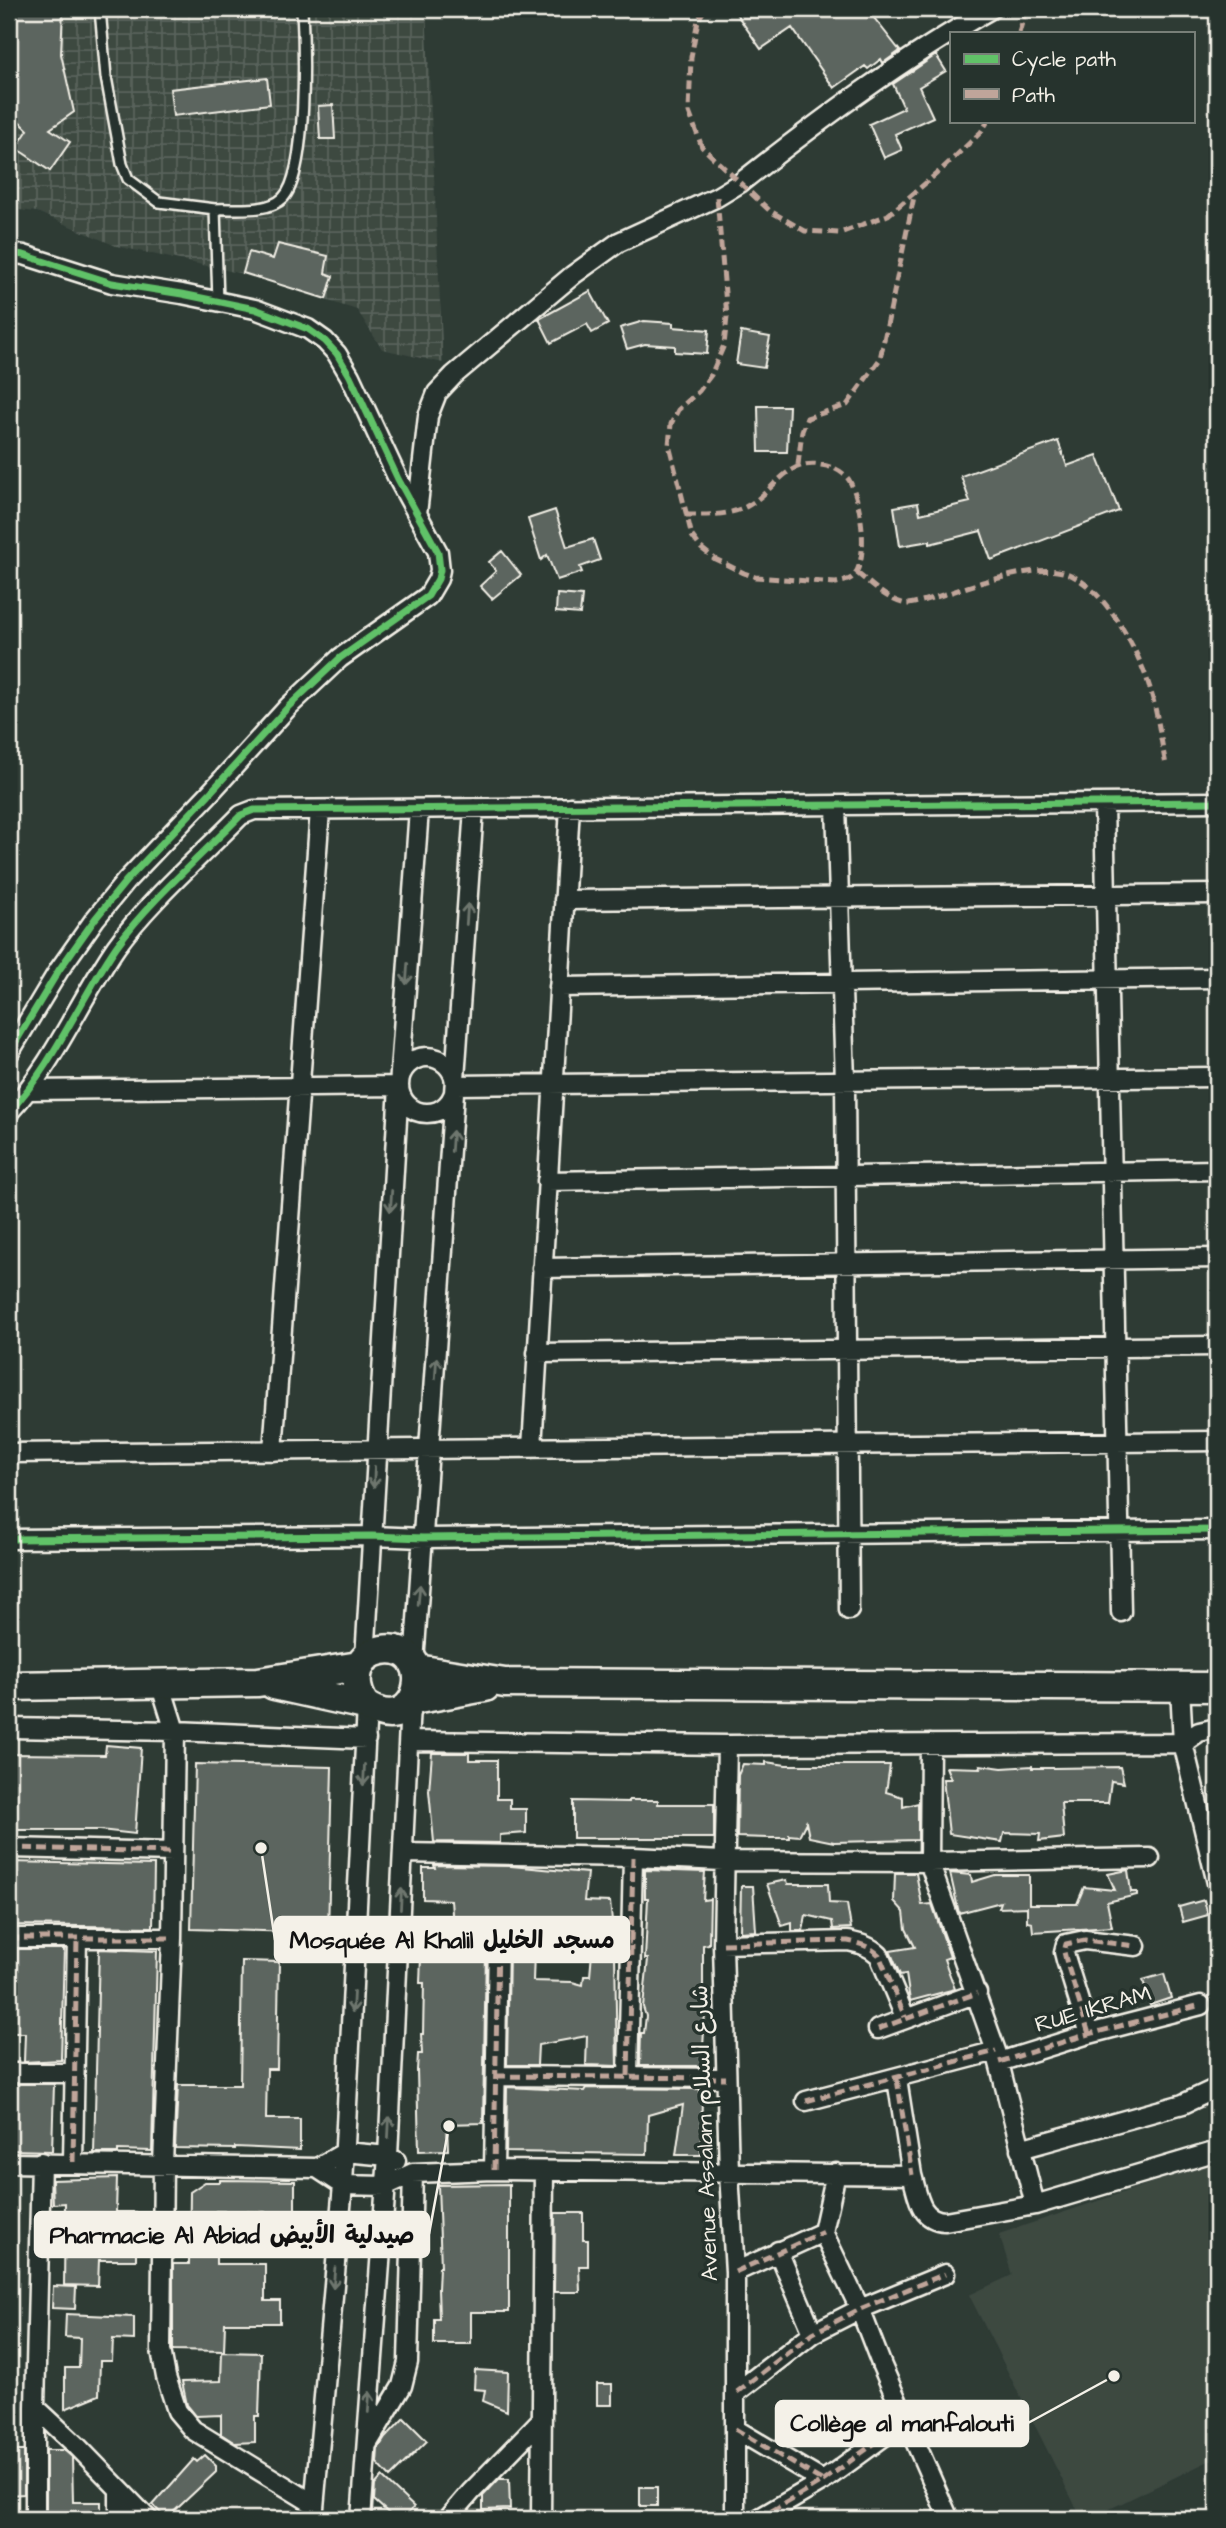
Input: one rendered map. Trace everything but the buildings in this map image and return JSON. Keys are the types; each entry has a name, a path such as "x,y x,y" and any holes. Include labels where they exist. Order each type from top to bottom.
{"main road":[{"path":"9,1686 258,1682 362,1662 374,1652 385,1649 396,1650 415,1666 505,1683 1217,1687"},
{"path":"362,1662 356,1686 366,1706"},
{"path":"412,1702 419,1680 415,1666"},
{"path":"258,1682 389,1713 401,1711 412,1702 505,1683"}],"street":[{"path":"417,514 428,416 437,393 454,375 573,275 619,242 729,190 871,85 942,36 991,9"},
{"path":"9,253 24,254 112,283 218,300 255,309 308,329 331,347 350,376 398,479 438,552 440,570 432,591 420,603 340,658 289,706 156,848 95,919 59,970 9,1053"},
{"path":"9,1112 29,1090 117,946 141,916 241,816 254,810 1217,802"},
{"path":"1104,803 1121,1612"},
{"path":"836,805 845,1081 849,1610"},
{"path":"532,1448 570,807"},
{"path":"415,1666 474,808"},
{"path":"362,1662 419,809"},
{"path":"273,1451 320,810"},
{"path":"564,901 1217,894"},
{"path":"559,987 1217,978"},
{"path":"427,1056 444,1062 451,1068 456,1085 449,1103 432,1113 413,1110 406,1104 399,1086 404,1069 418,1058 427,1056"},
{"path":"456,1085 1217,1077"},
{"path":"29,1090 399,1086"},
{"path":"547,1181 1217,1170"},
{"path":"542,1268 1217,1258"},
{"path":"537,1353 1217,1346"},
{"path":"9,1453 1217,1441"},
{"path":"9,1539 1217,1530"},
{"path":"160,1683 175,1731 172,1938 163,2164 161,2350 177,2411 192,2430 313,2512 343,2185 366,1706"},
{"path":"1181,1687 1183,1742 1216,1875"},
{"path":"361,2519 388,2155 412,1702"},
{"path":"9,1728 175,1731 366,1739"},
{"path":"409,1741 727,1745 1183,1742 1199,1732 1217,1728"},
{"path":"930,1744 929,1861 997,2056 1035,2205"},
{"name":"Avenue Assalam شارع السلام","path":"727,1745 723,1944 729,2173 736,2272 735,2519"},
{"path":"9,1848 173,1852"},
{"path":"403,1853 723,1861 1150,1858"},
{"path":"628,2076 633,1857"},
{"path":"9,1938 172,1938"},
{"path":"73,2162 77,1938"},
{"path":"399,1938 631,1942"},
{"path":"1089,2034 1066,1960 1066,1944 1084,1940 1136,1946"},
{"path":"495,2170 498,1941"},
{"path":"723,1944 848,1941 864,1944 879,1955 905,2017"},
{"path":"878,2029 977,1993"},
{"name":"RUE IKRAM","path":"806,2101 1201,2005"},
{"path":"9,2073 74,2073"},
{"path":"496,2076 726,2078"},
{"path":"897,2079 912,2175 920,2205 935,2220 953,2220 1035,2205 1217,2151"},
{"path":"1020,2149 1183,2104 1217,2088"},
{"path":"9,2162 317,2168 345,2152 388,2155 413,2173"},
{"path":"35,2519 41,2162"},
{"path":"317,2168 343,2185 385,2186 413,2173 495,2170 912,2175"},
{"path":"541,2519 544,2171"},
{"path":"366,2447 402,2386 408,2362 413,2173"},
{"path":"836,2173 823,2232 860,2309 905,2421 949,2519"},
{"path":"736,2272 823,2232"},
{"path":"778,2251 813,2333"},
{"path":"737,2392 813,2333 860,2309 945,2274"},
{"path":"35,2407 148,2519"},
{"path":"448,2519 541,2419"},
{"path":"758,2519 823,2481 905,2421"},
{"path":"735,2429 823,2481"},
{"path":"119,2492 119,2519"}],"lane":[{"path":"100,9 106,77 122,164 128,179 159,202 215,209 267,206 282,200 292,184 298,163 304,52 302,9"},
{"path":"215,209 218,300"}],"shaded area":[{"path":"9,9 426,9 443,363 382,349 357,310 243,274 116,246 37,212 9,209"},
{"path":"1217,2161 1217,2457 1089,2519 1082,2519 969,2295 1012,2275 999,2234"}],"marked path":[{"path":"705,9 698,20 691,57 689,112 702,147 770,211 805,231 840,233 888,215 941,170 981,132 987,122"},
{"path":"1019,32 1026,9"},
{"path":"798,465 802,431 807,418 847,405 880,359 915,192"},
{"path":"686,515 694,515 702,515 719,514 734,511 758,499 790,471 809,464 829,466 846,477 853,489 862,527 862,554 855,574 836,583 755,577 715,559 701,548 692,536 669,445 671,424 678,410 699,391 711,375 724,345 727,317 717,197"},
{"path":"857,573 886,595 906,604 1029,572 1048,570 1073,576 1103,601 1138,658 1153,701 1166,765"},
{"path":"9,1848 173,1852"},
{"path":"628,2076 633,1857"},
{"path":"9,1938 172,1938"},
{"path":"73,2162 77,1938"},
{"path":"1089,2034 1066,1960 1066,1944 1085,1940 1136,1946"},
{"path":"494,2170 498,1941 631,1942"},
{"path":"723,1944 848,1941 865,1946 879,1955 905,2017"},
{"path":"878,2029 977,1993"},
{"path":"999,2062 1089,2034 1201,2005"},
{"path":"806,2101 996,2051"},
{"path":"496,2076 726,2078"},
{"path":"897,2079 912,2175"},
{"path":"735,2272 823,2232"},
{"path":"737,2392 813,2333 860,2309 945,2274"},
{"path":"758,2519 823,2481 905,2421"},
{"path":"735,2429 823,2481"}],"cycle path":[{"path":"9,253 24,255 112,283 255,309 308,329 325,341 337,354 350,376 398,479 438,552 440,570 428,596 340,658 289,706 126,881 59,970 9,1053"},
{"path":"9,1112 40,1074 103,968 129,930 159,896 241,815 254,810 1217,802"},
{"path":"9,1539 1217,1530"}],"place":[{"name":"Mosquée Al Khalil مسجد الخليل","path":"261,1848"},
{"name":"Pharmacie Al Abiad صيدلية الأبيض","path":"449,2126"},
{"name":"Collège al manfalouti","path":"1114,2376"}]}
